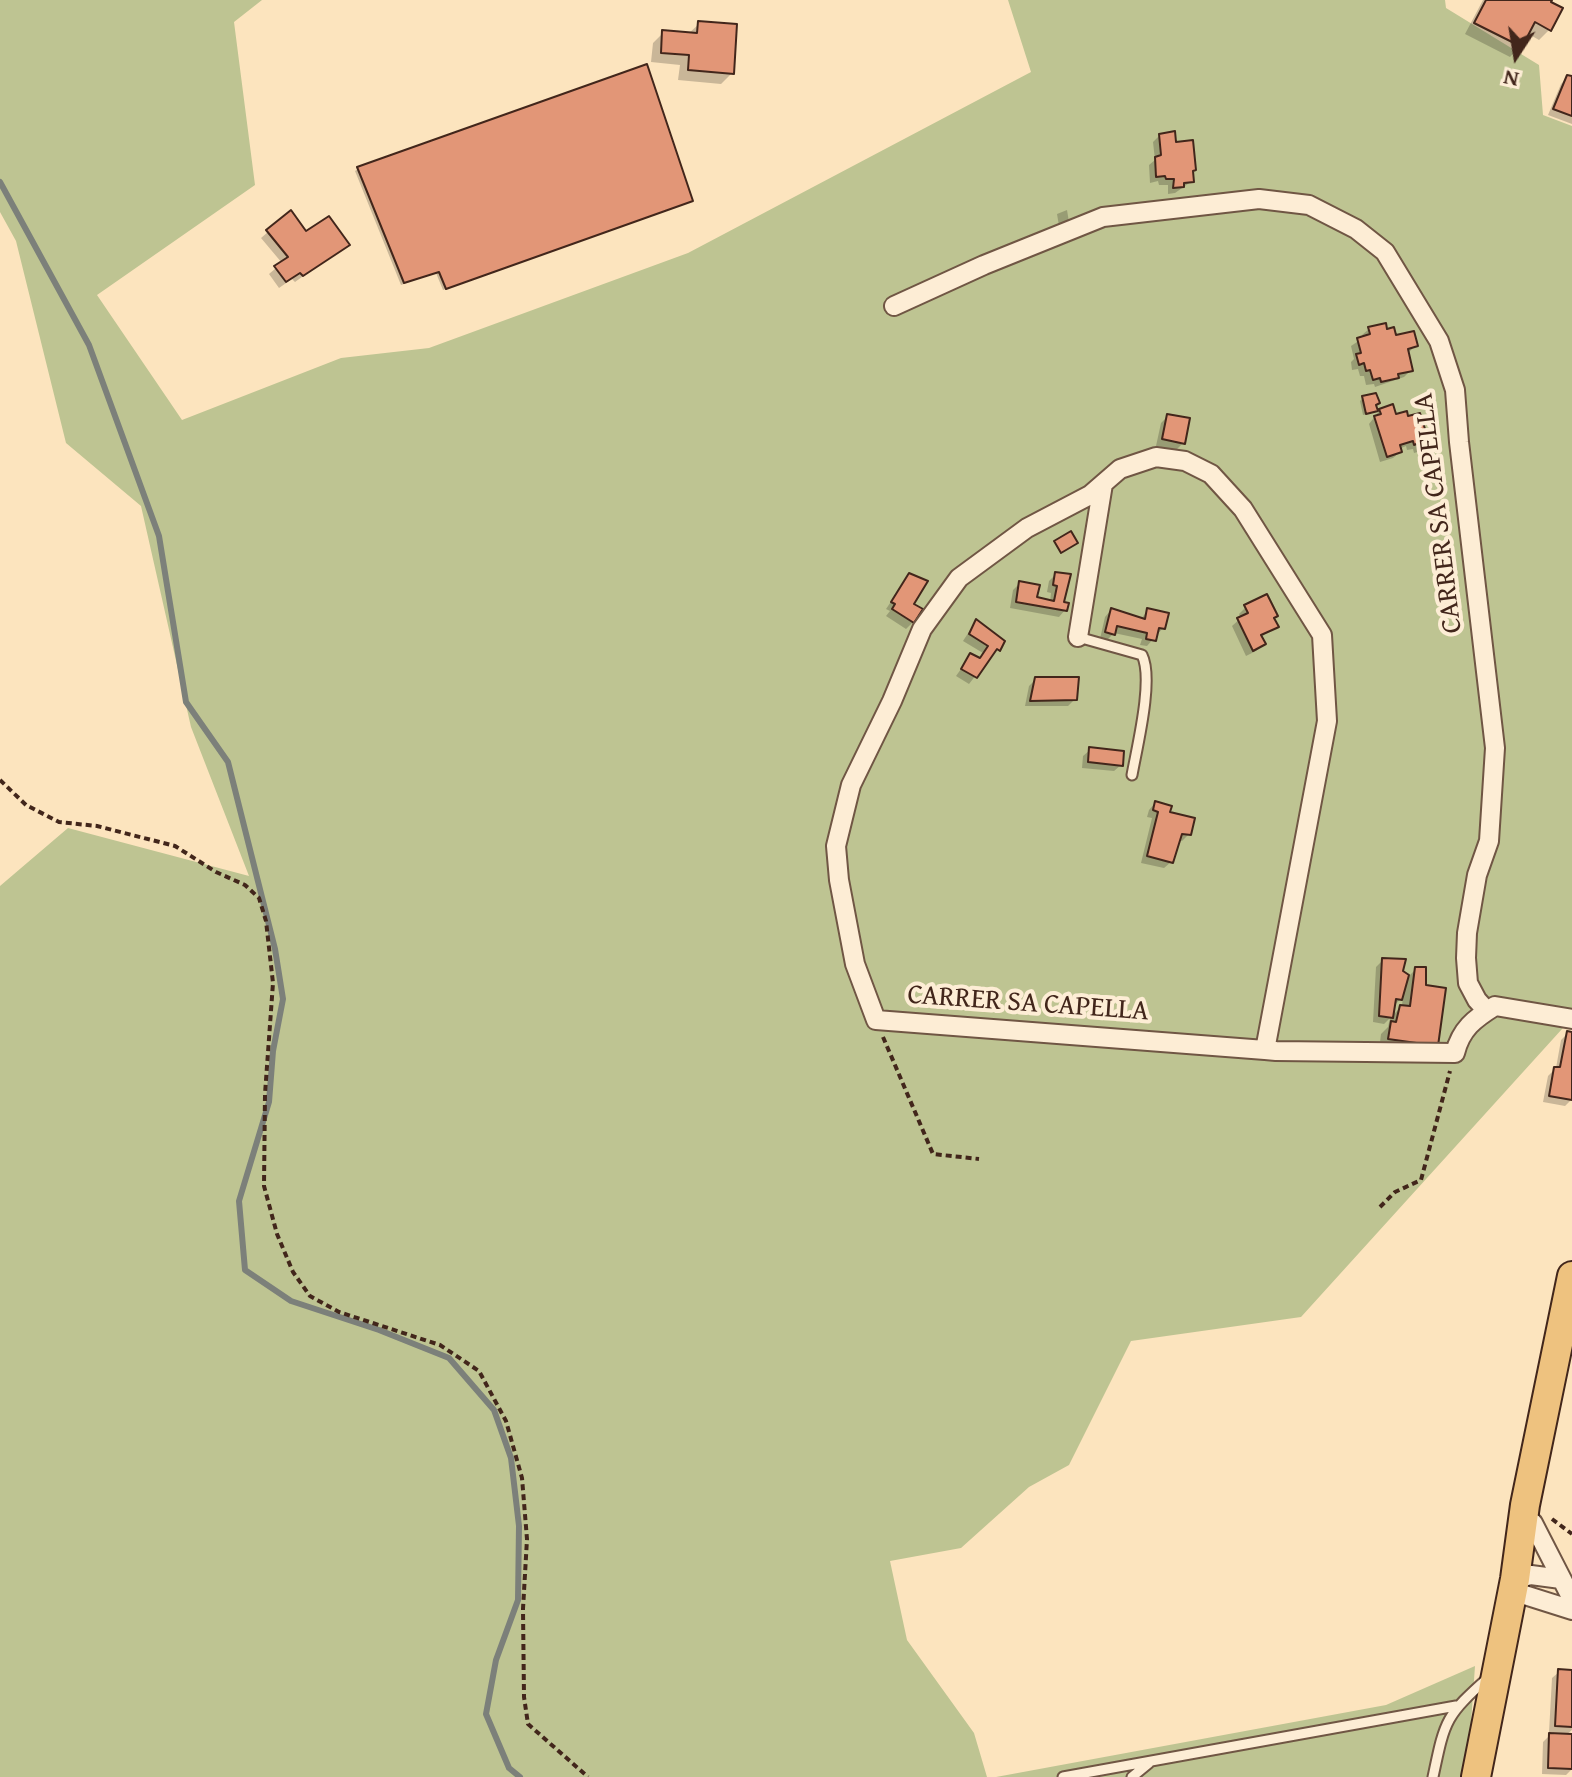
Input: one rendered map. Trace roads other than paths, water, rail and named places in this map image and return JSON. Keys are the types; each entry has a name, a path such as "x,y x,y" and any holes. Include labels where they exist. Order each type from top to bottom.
{"main road":[{"path":"1476,1777 1515,1577 1525,1505 1572,1276"},
{"path":"1515,1577 1533,1523 1572,1358"}],"street":[{"name":"CARRER SA CAPELLA","path":"894,306 984,265 1103,217 1259,199 1309,205 1356,229 1385,252 1439,341 1455,390 1495,748 1489,841 1477,875 1466,958 1468,983 1487,1011 1463,1029 1455,1053 1265,1050 876,1020 855,964 839,880 836,846 851,785 892,701 922,629 959,578 1027,528 1090,495 1120,469 1156,457 1185,461 1211,474 1243,509 1322,635 1327,721 1265,1050"},
{"path":"1078,637 1103,484"},
{"path":"1487,1011 1495,1006 1572,1019"},
{"path":"1533,1523 1572,1599"},
{"path":"1515,1577 1531,1575 1561,1579"},
{"path":"1515,1577 1572,1610"}],"lane":[{"path":"1078,637 1142,655 1147,665 1141,728 1132,775"},
{"path":"1433,1777 1443,1728 1456,1706 1497,1669"},
{"path":"1063,1777 1456,1706"},
{"path":"1132,1777 1151,1761"}],"waterway":[{"path":"0,182 89,345 159,536 186,702 228,762 275,949 283,999 273,1051 269,1102 239,1201 245,1270 291,1301 379,1330 449,1358 494,1410 511,1458 519,1526 518,1600 496,1660 486,1714 509,1768 520,1777"}]}
